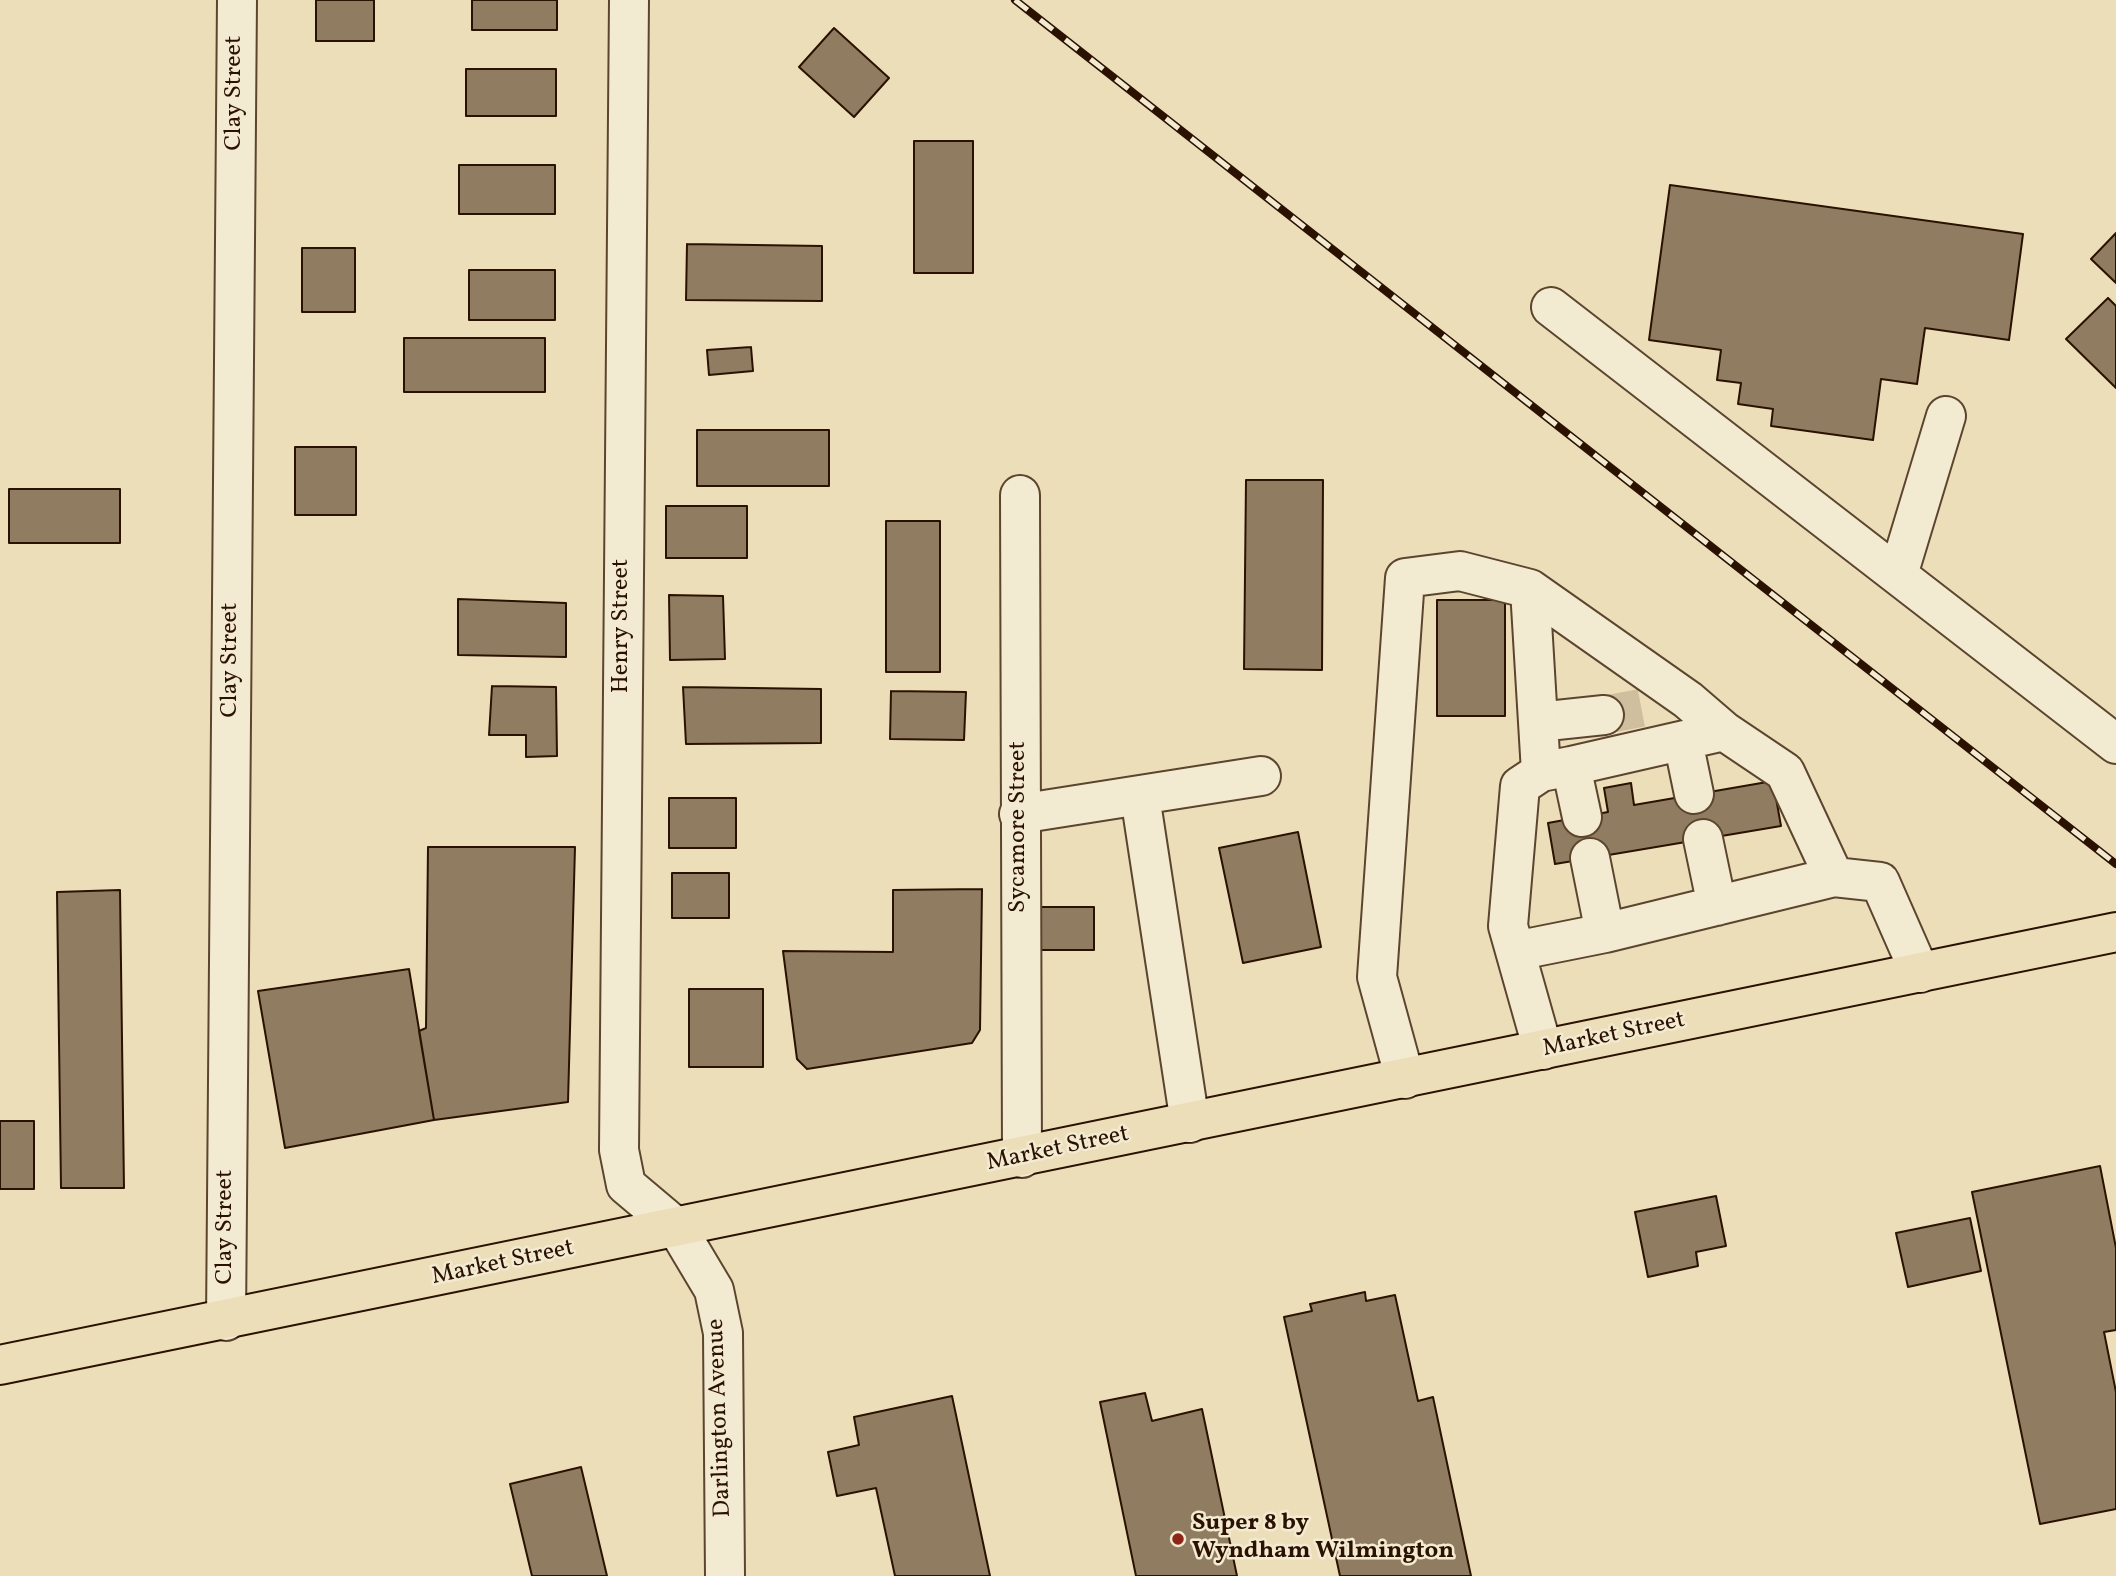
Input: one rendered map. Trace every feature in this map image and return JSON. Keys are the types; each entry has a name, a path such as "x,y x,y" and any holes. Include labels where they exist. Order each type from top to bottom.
{"main road":[{"name":"Market Street","path":"0,1365 226,1321 2116,932"}],"street":[{"name":"Clay Street","path":"226,1321 237,0"},
{"name":"Henry Street","path":"629,0 619,1150 626,1185 677,1228"},
{"path":"1551,307 2116,744"},
{"path":"1898,575 1946,416"},
{"name":"Sycamore Street","path":"1020,495 1021,1158"},
{"path":"1405,1079 1377,977 1405,578 1460,570 1530,589 1669,703 1724,731 1785,772 1834,877"},
{"path":"1530,589 1538,722 1556,769 1581,817"},
{"path":"1538,722 1604,715"},
{"path":"1543,1050 1508,926 1520,786 1556,769 1724,731"},
{"path":"1683,741 1694,794"},
{"path":"1019,814 1261,776"},
{"path":"1140,796 1189,1123"},
{"path":"1703,839 1717,906"},
{"path":"1590,858 1605,933"},
{"path":"1515,951 1605,933 1834,877 1880,882 1920,972"},
{"name":"Darlington Avenue","path":"677,1228 713,1290 723,1333 725,1576"}],"building":[{"path":"316,0 374,0 374,41 316,41"},
{"path":"472,0 557,0 557,30 472,30"},
{"path":"834,28 889,78 854,117 799,67"},
{"path":"466,69 556,69 556,116 466,116"},
{"path":"914,141 973,141 973,273 914,273"},
{"path":"459,165 555,165 555,214 459,214"},
{"path":"1670,185 2023,234 2009,340 1925,328 1917,384 1881,379 1873,440 1771,426 1773,409 1738,404 1741,383 1717,380 1721,350 1649,340"},
{"path":"2116,233 2116,283 2091,259"},
{"path":"687,244 822,246 822,301 686,300"},
{"path":"302,248 355,248 355,312 302,312"},
{"path":"469,270 555,270 555,320 469,320"},
{"path":"2108,298 2116,306 2116,388 2066,339"},
{"path":"404,338 545,338 545,392 404,392"},
{"path":"751,347 753,371 709,375 707,350"},
{"path":"697,430 829,430 829,486 697,486"},
{"path":"295,447 356,447 356,515 295,515"},
{"path":"1246,480 1323,480 1322,670 1244,669"},
{"path":"9,489 120,489 120,543 9,543"},
{"path":"666,506 747,506 747,558 666,558"},
{"path":"886,521 940,521 940,672 886,672"},
{"path":"669,595 723,596 725,659 670,660"},
{"path":"458,599 566,603 566,657 458,655"},
{"path":"1437,600 1505,600 1505,716 1437,716"},
{"path":"492,686 556,687 557,756 526,757 526,735 489,735"},
{"path":"683,687 821,689 821,743 686,744"},
{"path":"891,691 966,692 964,740 890,739"},
{"path":"1773,781 1781,826 1555,864 1548,823 1608,812 1604,788 1631,783 1634,805"},
{"path":"669,798 736,798 736,848 669,848"},
{"path":"1298,832 1321,947 1243,963 1219,848"},
{"path":"428,847 575,847 568,1102 434,1120 419,1031 426,1028"},
{"path":"672,873 729,873 729,918 672,918"},
{"path":"982,889 980,1030 972,1043 807,1069 797,1059 783,951 893,952 893,890"},
{"path":"120,890 124,1188 61,1188 57,892"},
{"path":"1035,907 1094,907 1094,950 1035,950"},
{"path":"409,969 434,1120 285,1148 258,991"},
{"path":"689,989 763,989 763,1067 689,1067"},
{"path":"0,1121 34,1121 34,1189 0,1189"},
{"path":"2100,1166 2116,1248 2116,1330 2104,1332 2116,1392 2116,1509 2040,1524 1972,1192"},
{"path":"1716,1196 1726,1246 1696,1252 1698,1266 1648,1277 1635,1212"},
{"path":"1970,1218 1981,1271 1908,1287 1896,1233"},
{"path":"1365,1292 1366,1301 1395,1295 1418,1401 1433,1397 1471,1576 1340,1576 1284,1317 1312,1311 1310,1304"},
{"path":"1145,1393 1152,1421 1202,1409 1237,1576 1136,1576 1100,1402"},
{"path":"952,1396 990,1576 895,1576 876,1488 837,1496 828,1452 859,1445 854,1417"},
{"path":"581,1467 607,1576 532,1576 510,1484"}],"tunnel":[{"path":"1604,715 1651,706"}],"railway":[{"path":"1015,0 2116,864"}],"place":[{"name":"Super 8 by Wyndham Wilmington","path":"1178,1539"}]}
